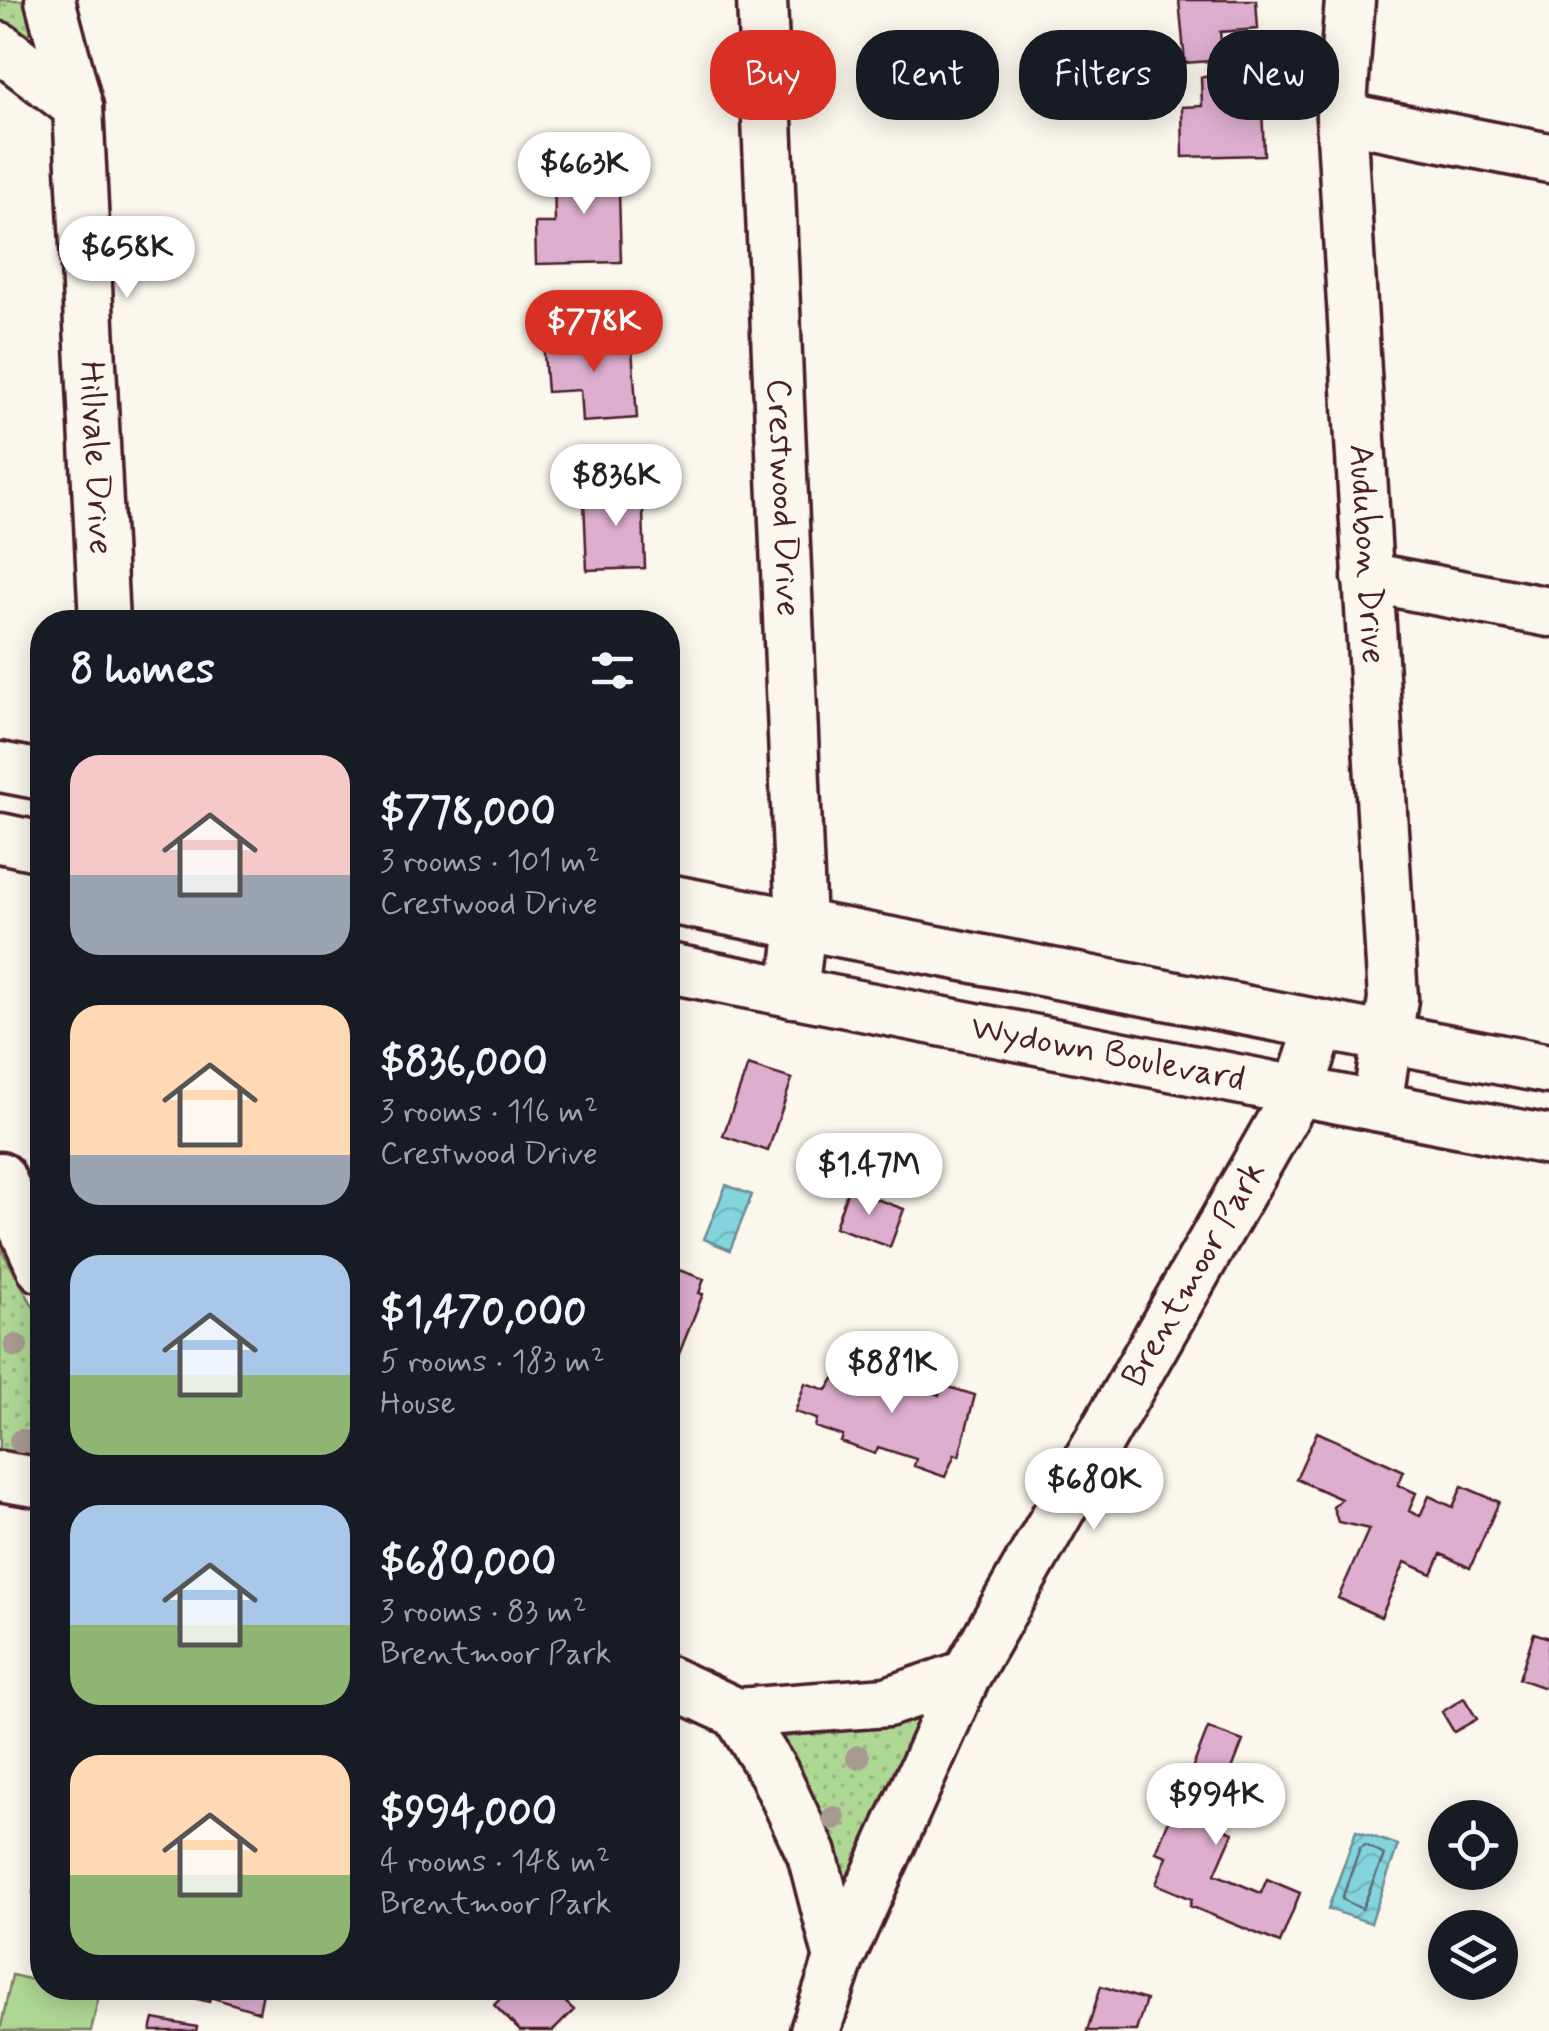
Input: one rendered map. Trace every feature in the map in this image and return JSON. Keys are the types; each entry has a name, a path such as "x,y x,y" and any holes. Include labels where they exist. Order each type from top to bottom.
{"street":[{"name":"Hillvale Drive","path":"50,0 78,107 103,610"},
{"name":"Crestwood Drive","path":"762,0 801,925 793,993"},
{"name":"Audubon Drive","path":"1350,0 1342,117 1393,999 1377,1106"},
{"path":"0,47 78,107"},
{"path":"1342,117 1549,158"},
{"path":"1367,577 1549,612"},
{"path":"0,767 30,773"},
{"path":"0,838 30,844"},
{"name":"Wydown Boulevard","path":"680,901 1549,1069"},
{"name":"Wydown Boulevard","path":"680,970 1549,1140"},
{"name":"Brentmoor Park","path":"816,2031 839,1960 966,1675 1299,1090 1321,1025"},
{"path":"0,1177 30,1242"},
{"path":"0,1476 30,1480"},
{"path":"680,1687 737,1713 887,1702 966,1675"},
{"path":"737,1713 774,1773 812,1854 839,1960"}],"green space":[{"path":"0,0 25,0 33,21 31,32 24,35 0,21"},
{"path":"0,1247 30,1301 30,1457 0,1452"},
{"path":"911,1711 924,1714 851,1886 845,1883 781,1741 784,1737 853,1729"},
{"path":"12,1975 30,1979 30,2000 98,2000 91,2031 0,2031"}],"water":[{"path":"726,1185 752,1195 730,1250 704,1239"},
{"path":"1356,1831 1398,1845 1371,1923 1328,1909"}],"building":[{"path":"1179,0 1256,0 1258,29 1207,30 1207,61 1187,63 1187,30 1182,30"},
{"path":"1201,77 1207,77 1207,120 1263,120 1264,155 1183,157 1182,120 1187,120 1187,107 1202,106"},
{"path":"603,149 618,157 621,262 536,264 535,223 555,223 554,177 588,176 588,160"},
{"path":"631,335 637,418 582,422 580,390 547,392 543,341"},
{"path":"642,483 645,568 587,570 584,501 608,500 607,484"},
{"path":"748,1065 792,1079 768,1151 723,1136"},
{"path":"848,1189 904,1209 890,1247 835,1227"},
{"path":"680,1270 704,1279 699,1293 703,1294 680,1352"},
{"path":"869,1362 897,1371 894,1379 939,1395 942,1385 975,1395 959,1456 955,1454 945,1477 914,1466 916,1459 878,1447 875,1454 841,1442 843,1436 815,1427 817,1419 795,1412 805,1383 827,1390 837,1374 858,1381"},
{"path":"1317,1432 1404,1471 1398,1485 1416,1493 1409,1511 1420,1516 1429,1496 1453,1507 1462,1486 1499,1502 1470,1568 1441,1554 1432,1574 1405,1562 1381,1617 1338,1598 1369,1529 1338,1522 1333,1507 1341,1499 1296,1479"},
{"path":"1534,1633 1549,1638 1545,1688 1519,1679"},
{"path":"1464,1698 1477,1719 1454,1732 1442,1712"},
{"path":"1208,1728 1243,1741 1218,1805 1225,1808 1229,1819 1225,1829 1233,1833 1215,1874 1261,1893 1267,1879 1300,1893 1280,1943 1190,1906 1192,1899 1156,1884 1167,1856 1156,1852 1169,1820 1163,1809 1169,1795 1183,1792"},
{"path":"1101,1986 1146,2000 1136,2031 1087,2031"},
{"path":"220,2000 262,2000 259,2012"},
{"path":"499,2000 563,2000 574,2010 553,2031 520,2031 494,2005"},
{"path":"154,2019 197,2027 196,2031 151,2031"}]}
